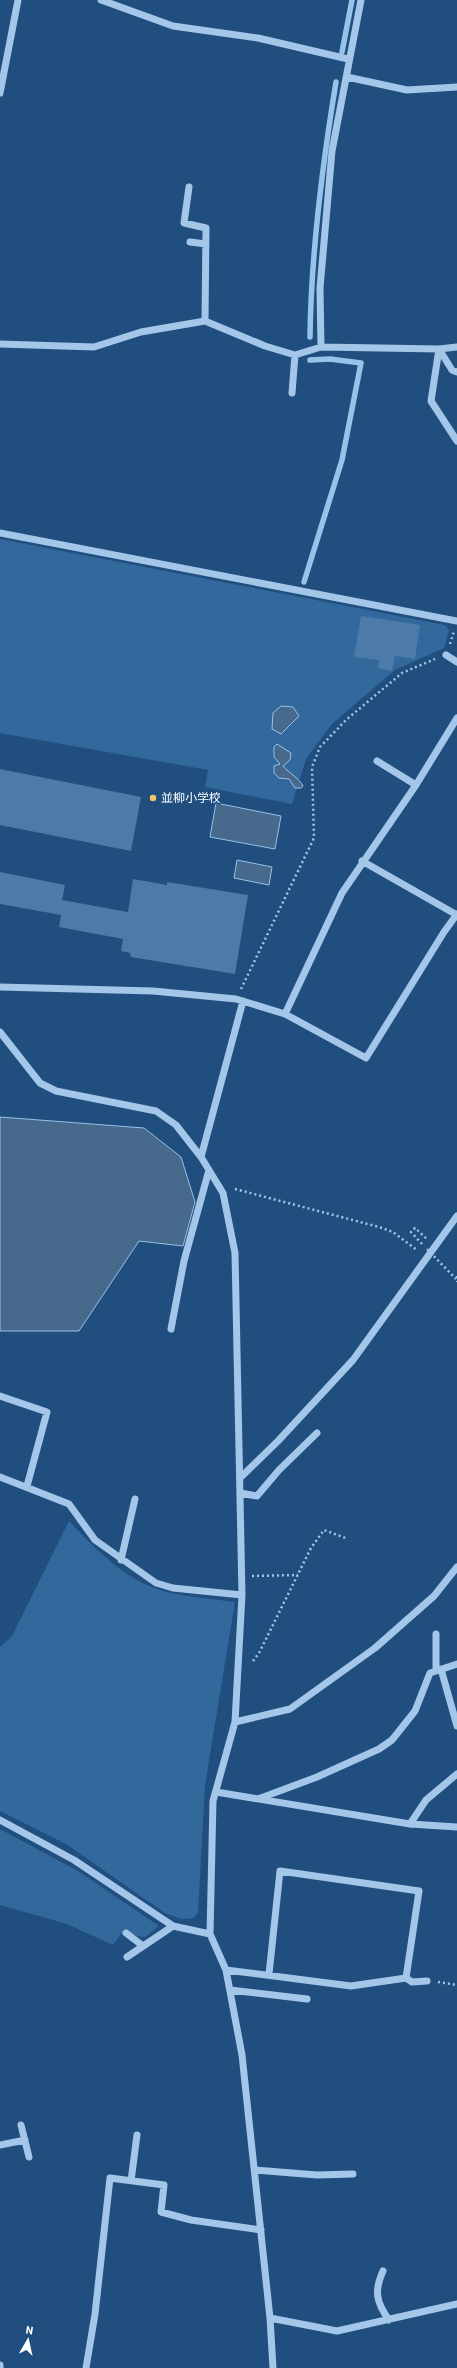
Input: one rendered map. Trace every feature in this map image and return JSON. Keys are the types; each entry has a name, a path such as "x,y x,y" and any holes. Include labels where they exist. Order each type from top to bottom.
{"street":[{"path":"0,93 18,0"},
{"path":"100,0 173,26 258,38 348,59"},
{"path":"320,347 320,288 332,151 336,119 346,77 348,59 360,0"},
{"path":"346,77 407,90 457,87"},
{"path":"189,187 184,223 206,228 205,321"},
{"path":"190,242 206,244"},
{"path":"0,344 94,347 141,332 205,321 265,346 295,355 320,347 439,349 457,347"},
{"path":"439,349 452,370 457,372"},
{"path":"439,349 431,401 457,440"},
{"path":"292,393 295,355"},
{"path":"0,533 456,624"},
{"path":"446,654 457,662"},
{"path":"285,1014 342,893 362,861 416,785 457,718"},
{"path":"377,761 416,785"},
{"path":"0,987 153,991 240,1000 285,1014 366,1058 444,932 457,915 362,861"},
{"path":"201,1157 240,1000"},
{"path":"0,1032 40,1083 56,1091 156,1111 176,1125 201,1157 222,1193 235,1253 242,1595 234,1722 213,1801 210,1934 226,1970 242,2055 270,2318 273,2368"},
{"path":"171,1329 184,1261 209,1170"},
{"path":"240,1478 278,1441 353,1360 457,1216"},
{"path":"0,1396 47,1412 27,1486"},
{"path":"240,1493 257,1496 316,1432"},
{"path":"0,1476 68,1504 95,1540 121,1560 156,1583 173,1588 242,1595"},
{"path":"121,1560 135,1499"},
{"path":"234,1722 290,1709 375,1648 434,1596 457,1568"},
{"path":"436,1634 438,1670 457,1726"},
{"path":"258,1800 324,1774 379,1749 392,1740 415,1711 430,1673 457,1664"},
{"path":"410,1824 426,1800 457,1774"},
{"path":"216,1792 410,1824 457,1827"},
{"path":"0,1820 74,1860 172,1926 210,1934"},
{"path":"269,1974 280,1871 419,1892 406,1978"},
{"path":"127,1957 172,1926"},
{"path":"126,1933 143,1946"},
{"path":"226,1970 269,1974 351,1986 406,1978 412,1982 427,1981"},
{"path":"230,1990 307,1999"},
{"path":"22,2125 29,2157"},
{"path":"131,2181 137,2135"},
{"path":"0,2145 25,2140"},
{"path":"254,2170 317,2175 353,2174"},
{"path":"86,2368 95,2314 110,2178 164,2185 161,2212 191,2220 261,2230"},
{"path":"383,2271 376,2285 379,2307 389,2320"},
{"path":"270,2318 336,2331 457,2304"}],"path":[{"path":"240,1000 314,838 312,767 320,747 346,720 402,673 446,654 456,624"},
{"path":"229,1188 394,1232 420,1252"},
{"path":"428,1241 415,1228 411,1232 457,1279"},
{"path":"253,1661 260,1653 311,1548 324,1530 348,1539"},
{"path":"250,1576 298,1575"},
{"path":"427,1981 457,1985"}],"shaded area":[{"path":"0,539 445,625 449,630 444,648 395,670 332,724 306,759 292,804 205,787 208,770 0,733"},
{"path":"281,706 293,707 299,716 281,734 272,729 273,713"},
{"path":"277,744 291,753 290,760 283,766 302,783 303,786 301,788 295,788 289,779 279,778 274,773 274,766 280,764 274,757 274,747"},
{"path":"216,803 281,816 275,849 210,837"},
{"path":"237,860 272,867 269,885 234,878"},
{"path":"0,1117 144,1128 181,1157 195,1202 183,1246 139,1241 79,1331 0,1331"},
{"path":"69,1521 103,1555 115,1565 141,1582 156,1589 171,1593 235,1602 205,1785 198,1913 194,1918 181,1919 165,1913 66,1844 0,1811 0,1647 12,1636"},
{"path":"0,1829 78,1871 159,1926 145,1937 136,1936 125,1929 113,1945 67,1924 0,1905"}],"building":[{"path":"361,616 420,625 415,659 395,656 392,671 378,668 379,660 354,657"},
{"path":"0,769 141,797 131,851 0,825"},
{"path":"0,872 65,885 62,900 128,912 133,879 167,885 167,882 248,895 235,974 131,957 130,953 121,951 123,939 59,927 61,915 0,904"}],"waterway":[{"path":"342,52 352,0"},
{"path":"310,337 318,210 336,82"},
{"path":"304,582 342,460 361,363 330,359 310,360"}],"place":[{"name":"並柳小学校","path":"153,798"}]}
